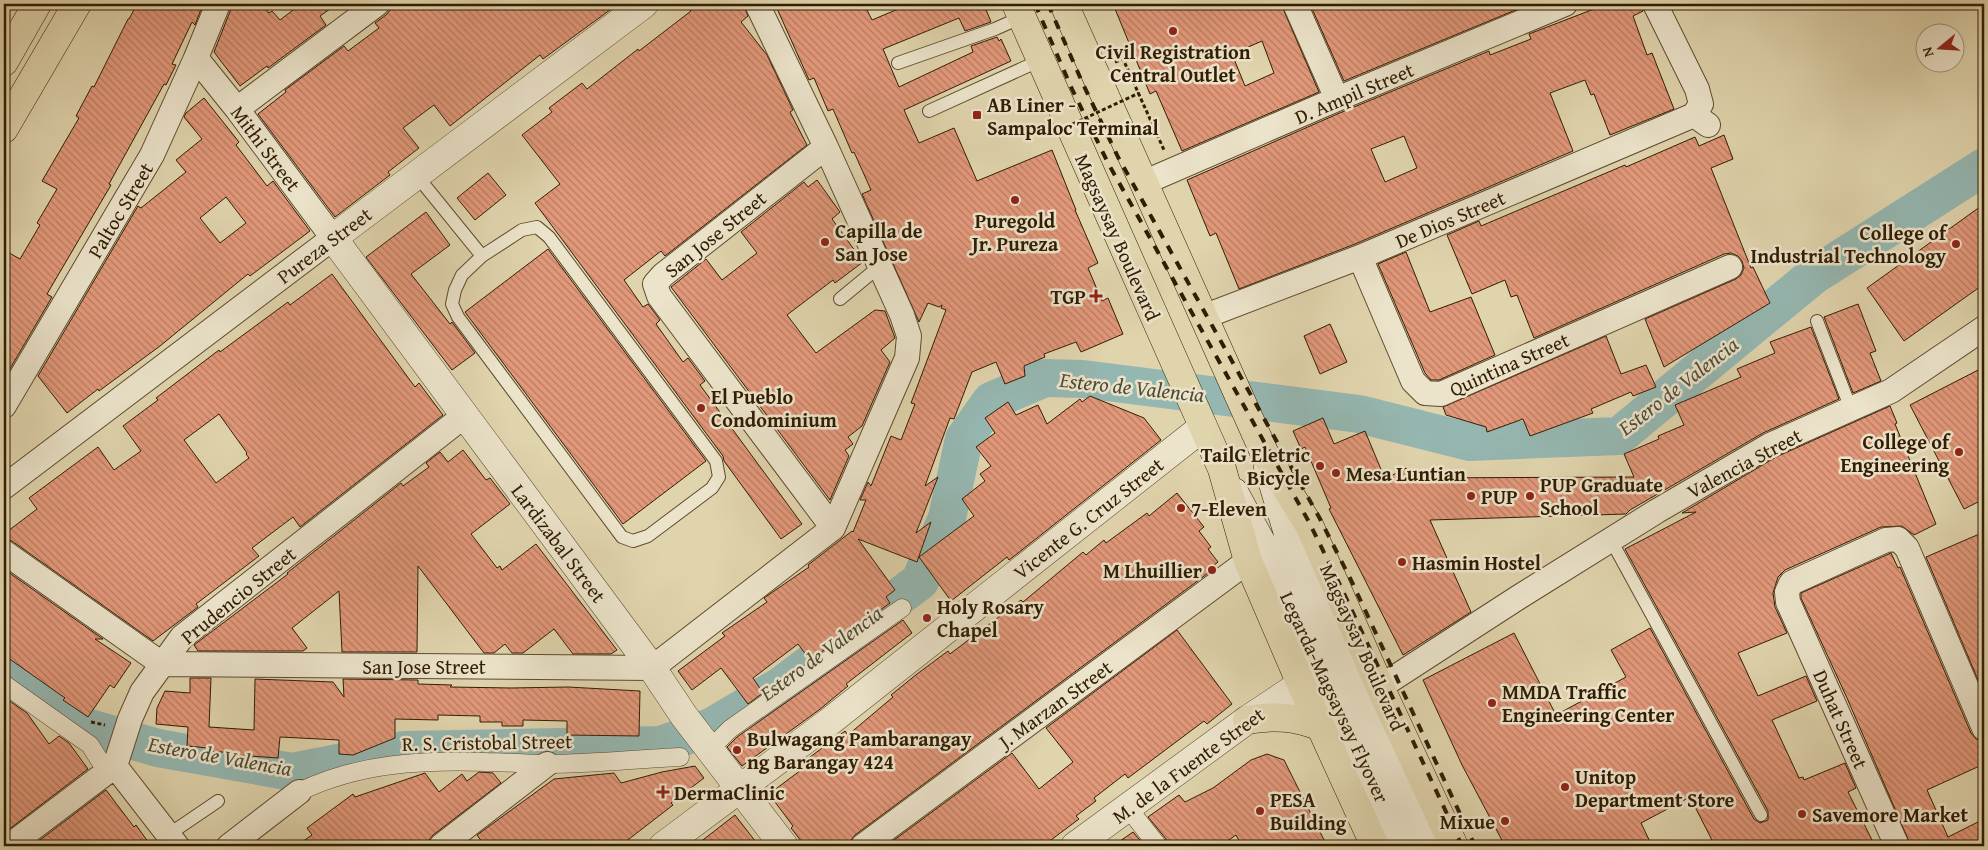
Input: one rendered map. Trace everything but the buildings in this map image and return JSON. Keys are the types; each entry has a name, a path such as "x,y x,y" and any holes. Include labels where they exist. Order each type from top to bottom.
{"main road":[{"path":"4,62 37,4"},
{"path":"4,129 77,4"},
{"name":"Magsaysay Boulevard","path":"1064,4 1264,452 1310,527 1380,687 1454,846"},
{"name":"Magsaysay Boulevard","path":"1019,10 1222,468 1256,554 1301,684 1375,846"},
{"path":"1248,720 1266,717 1285,717 1304,720 1322,727"}],"street":[{"name":"Paltoc Street","path":"4,406 152,155 218,4"},
{"path":"237,109 377,4"},
{"name":"Pureza Street","path":"4,486 644,4"},
{"path":"652,668 833,528 907,358 909,336 902,315 826,147 757,4"},
{"path":"1295,4 1336,99"},
{"name":"D. Ampil Street","path":"1144,184 1336,99 1565,4"},
{"name":"De Dios Street","path":"1203,317 1360,257 1701,120 1701,104 1697,89 1655,4"},
{"name":"Mithi Street","path":"196,58 237,109 333,238"},
{"name":"San Jose Street","path":"826,147 663,275 655,284 659,296 833,528"},
{"name":"Lardizabal Street","path":"333,238 652,668 684,716 784,846"},
{"name":"Quintina Street","path":"1360,257 1413,382 1425,393 1441,394 1730,267"},
{"name":"Valencia Street","path":"1380,687 1657,511 1770,445 1891,391 1984,328"},
{"name":"Prudencio Street","path":"114,765 130,719 142,692 182,637 464,416"},
{"name":"Vicente G. Cruz Street","path":"663,846 836,716 1201,422"},
{"name":"Magsaysay Boulevard","path":"1264,452 1289,537"},
{"name":"Legarda-Magsaysay Flyover","path":"1289,537 1432,846"},
{"name":"Duhat Street","path":"1898,846 1788,602 1787,592 1791,583 1886,540 1898,539 1907,548 1984,728"},
{"path":"4,552 162,664"},
{"name":"Legarda-Magsaysay Flyover","path":"1256,554 1405,846"},
{"name":"J. Marzan Street","path":"862,846 1256,554"},
{"path":"708,746 902,608"},
{"name":"San Jose Street","path":"162,664 652,668"},
{"path":"4,684 90,745 114,765 173,840"},
{"name":"M. de la Fuente Street","path":"1075,846 1248,720 1301,684"},
{"name":"R. S. Cristobal Street","path":"299,792 316,784 375,766 419,762 547,764 680,757"},
{"path":"442,846 547,764"},
{"path":"9,846 114,765"},
{"path":"229,846 299,792"},
{"path":"1128,808 1158,846"}],"lane":[{"path":"898,63 995,29 1019,10"},
{"path":"929,111 1041,60"},
{"path":"416,176 482,256"},
{"path":"537,227 549,237 716,461 719,476 712,488 648,536 634,541 622,537 458,317 452,304 455,290 462,275 482,256 522,230 537,227"},
{"path":"840,299 880,266"},
{"path":"1817,321 1851,409"},
{"path":"1612,540 1761,815"},
{"path":"173,840 218,801"}],"path":[{"path":"1123,59 1154,129"},
{"path":"1049,136 1139,93"}],"waterway":[{"name":"Estero de Valencia","path":"4,662 86,727 158,748 292,772 405,750 661,745 711,727 782,685 920,581 947,518 964,439 991,401 1045,378 1083,379 1359,414 1470,442 1619,436 1813,276 1984,167"}],"railway":[{"path":"1035,4 1072,89 1108,163 1309,522 1462,846"},
{"path":"1048,4 1118,157 1319,517 1351,580 1475,846"}],"place":[{"name":"Civil Registration Central Outlet","path":"1173,31"},
{"name":"AB Liner - Sampaloc Terminal","path":"977,115"},
{"name":"Puregold Jr. Pureza","path":"1015,200"},
{"name":"Capilla de San Jose","path":"825,242"},
{"name":"College of Industrial Technology","path":"1956,244"},
{"name":"TGP","path":"1096,296"},
{"name":"El Pueblo Condominium","path":"701,408"},
{"name":"College of Engineering","path":"1959,452"},
{"name":"TailG Eletric Bicycle","path":"1320,466"},
{"name":"Mesa Luntian","path":"1336,473"},
{"name":"PUP","path":"1471,496"},
{"name":"PUP Graduate School","path":"1530,496"},
{"name":"7-Eleven","path":"1181,508"},
{"name":"Hasmin Hostel","path":"1402,562"},
{"name":"M Lhuillier","path":"1212,570"},
{"name":"Holy Rosary Chapel","path":"927,618"},
{"name":"MMDA Traffic Engineering Center","path":"1492,703"},
{"name":"Bulwagang Pambarangay ng Barangay 424","path":"737,750"},
{"name":"Unitop Department Store","path":"1565,787"},
{"name":"DermaClinic","path":"663,792"},
{"name":"PESA Building","path":"1260,811"},
{"name":"Savemore Market","path":"1802,814"},
{"name":"Mixue","path":"1505,821"}]}
